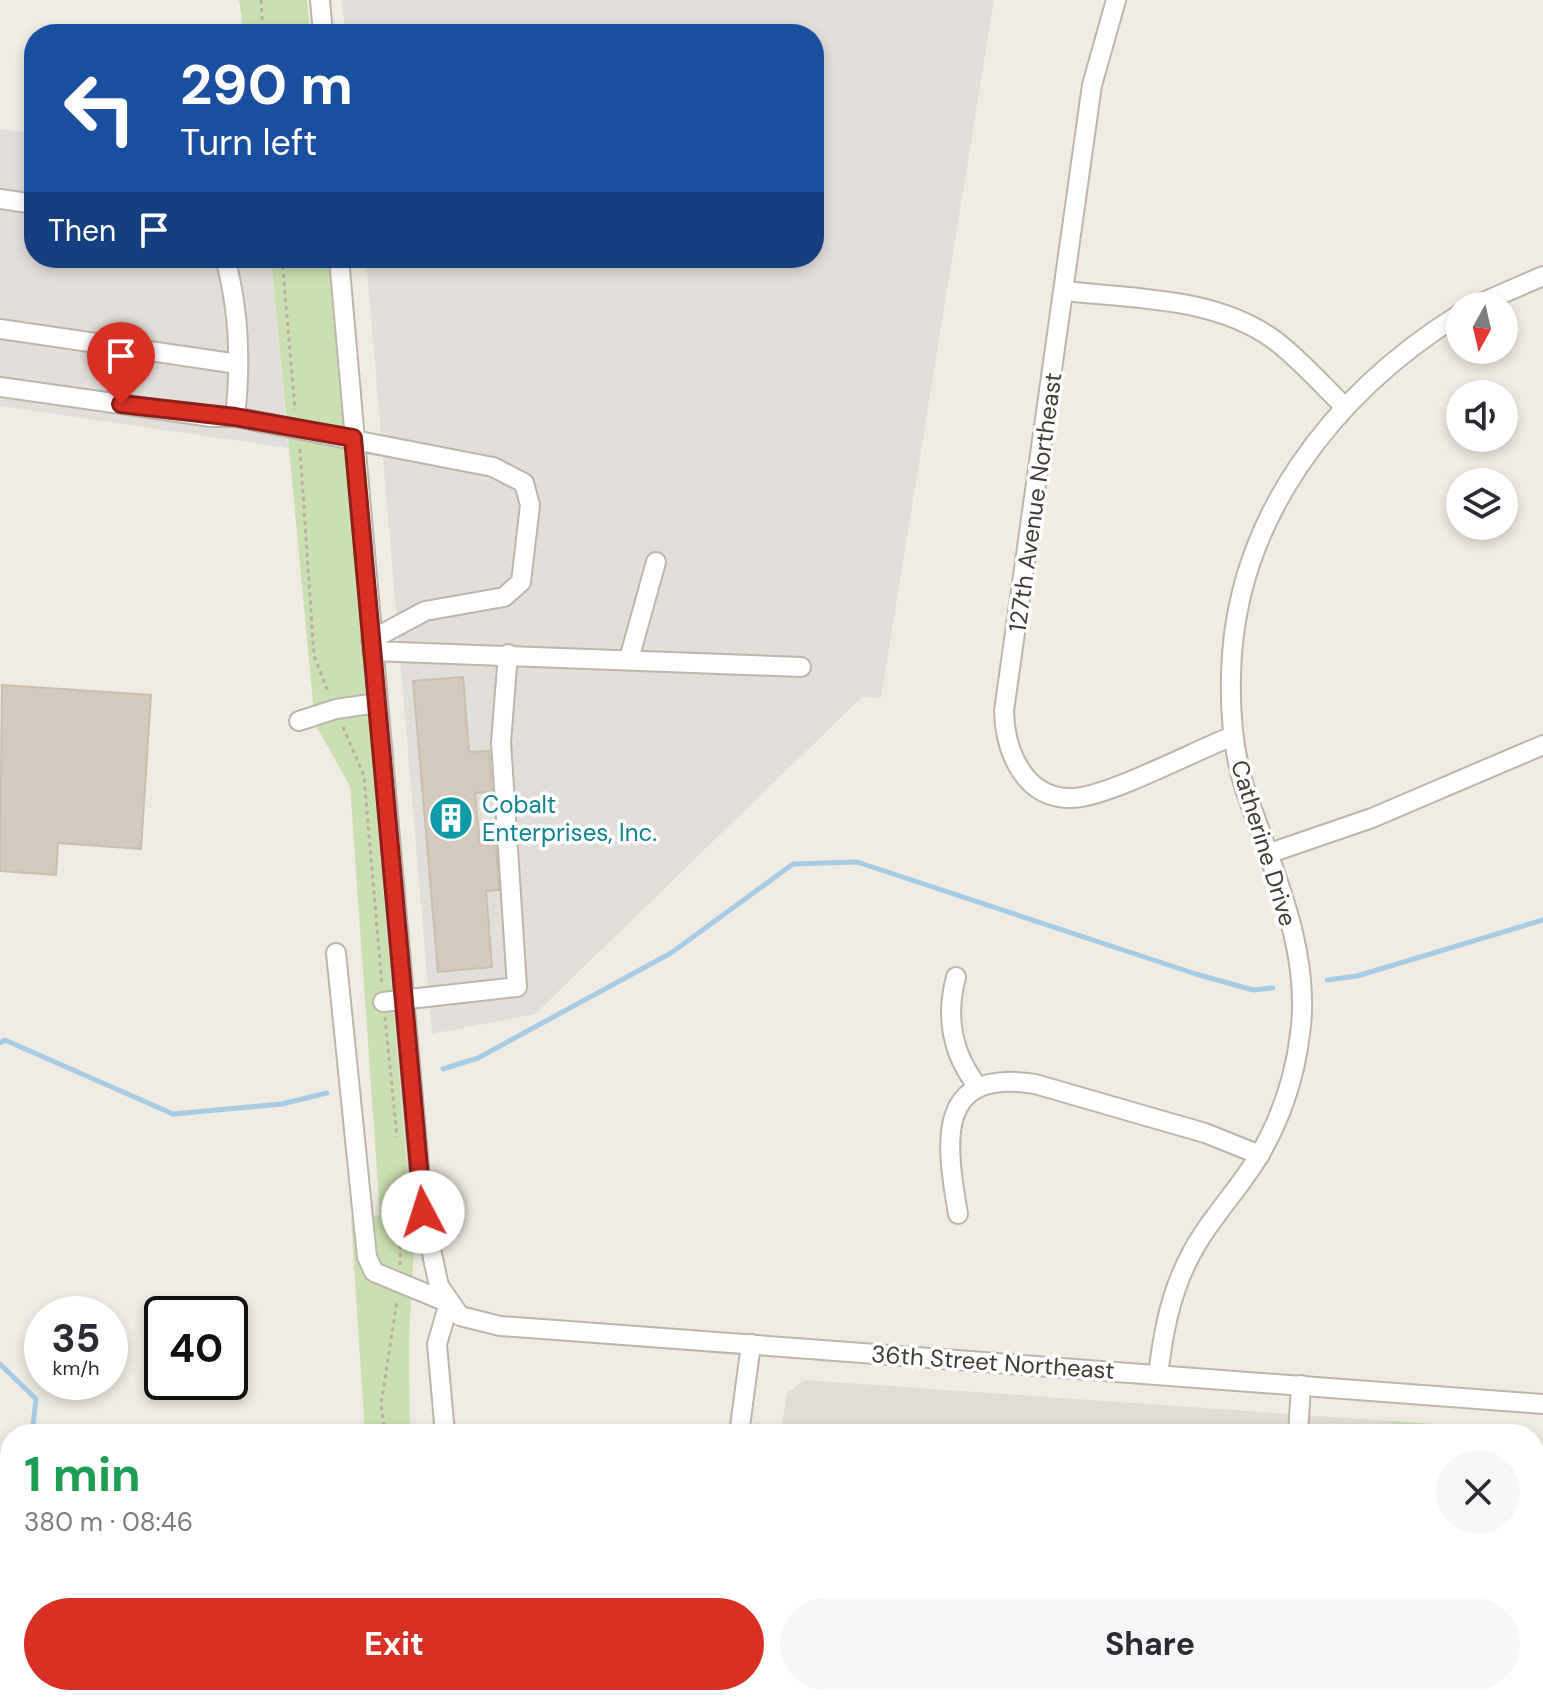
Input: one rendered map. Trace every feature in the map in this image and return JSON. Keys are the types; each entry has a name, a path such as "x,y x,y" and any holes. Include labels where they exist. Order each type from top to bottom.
{"street":[{"path":"320,0 322,24"},
{"name":"127th Avenue Northeast","path":"1116,0 1092,85 1004,711 1008,751 1030,783 1053,795 1071,799 1114,787 1233,736"},
{"path":"0,199 24,203"},
{"path":"227,268 236,311 238,364 235,417"},
{"path":"340,268 423,1212 430,1258 449,1303 437,1344 444,1424"},
{"path":"1506,292 1543,276"},
{"path":"1065,291 1202,307 1232,317 1275,340 1345,407"},
{"name":"Catherine Drive","path":"1158,1375 1170,1307 1189,1259 1211,1219 1260,1155 1281,1112 1301,1032 1298,957 1270,853 1245,787 1233,736 1231,646 1239,597 1268,513 1294,469 1345,407 1426,336 1446,323"},
{"path":"0,329 238,364"},
{"path":"0,387 212,417 235,417 353,438 501,470 524,483 530,505 521,582 504,597 425,611 372,646"},
{"path":"629,659 656,562"},
{"path":"372,646 801,667"},
{"path":"383,1002 517,987 501,742 508,654"},
{"path":"299,721 336,709 377,703"},
{"path":"1270,853 1372,818 1543,745"},
{"name":"36th Street Northeast","path":"336,953 367,1257 374,1272 449,1303 460,1316 500,1326 1543,1404"},
{"path":"956,977 950,1003 954,1041 963,1066 978,1087"},
{"path":"958,1214 948,1147 950,1126 957,1106 978,1087 1009,1080 1035,1084 1148,1115 1260,1155"},
{"path":"740,1424 751,1344"},
{"path":"1299,1424 1301,1385"}],"path":[{"path":"261,0 262,24"},
{"path":"283,268 314,656 364,776 397,1141"},
{"path":"384,1424 381,1404 399,1282 401,1171"}],"shaded area":[{"path":"341,0 994,0 881,698 862,697 535,1014 432,1034 367,268 824,268 824,24 345,24"},
{"path":"0,129 24,132 24,268 272,268 288,448 0,406"},
{"path":"805,1380 1431,1424 782,1424 787,1393"}],"green space":[{"path":"239,0 307,0 309,24 243,24"},
{"path":"272,268 330,268 414,1247 409,1341 410,1424 364,1424 351,1219 380,1215 350,786 315,724"},
{"path":"1391,1421 1433,1424 1391,1424"}],"building":[{"name":"Cobalt Enterprises, Inc.","path":"463,677 469,752 489,751 492,791 475,793 480,845 496,844 499,890 486,891 492,967 438,972 413,681"},
{"path":"2,685 151,695 141,849 58,843 56,875 0,871"}],"waterway":[{"path":"443,1069 478,1058 671,953 793,864 857,862 1196,974 1253,990 1273,988"},
{"path":"1327,980 1357,976 1543,920"},
{"path":"0,1043 5,1040 173,1114 282,1104 327,1093"},
{"path":"0,1364 36,1399 33,1424"}],"place":[{"name":"Cobalt Enterprises, Inc.","path":"451,818"}],"route":[{"path":"121,404 212,417 235,417 353,438 423,1212"}]}
